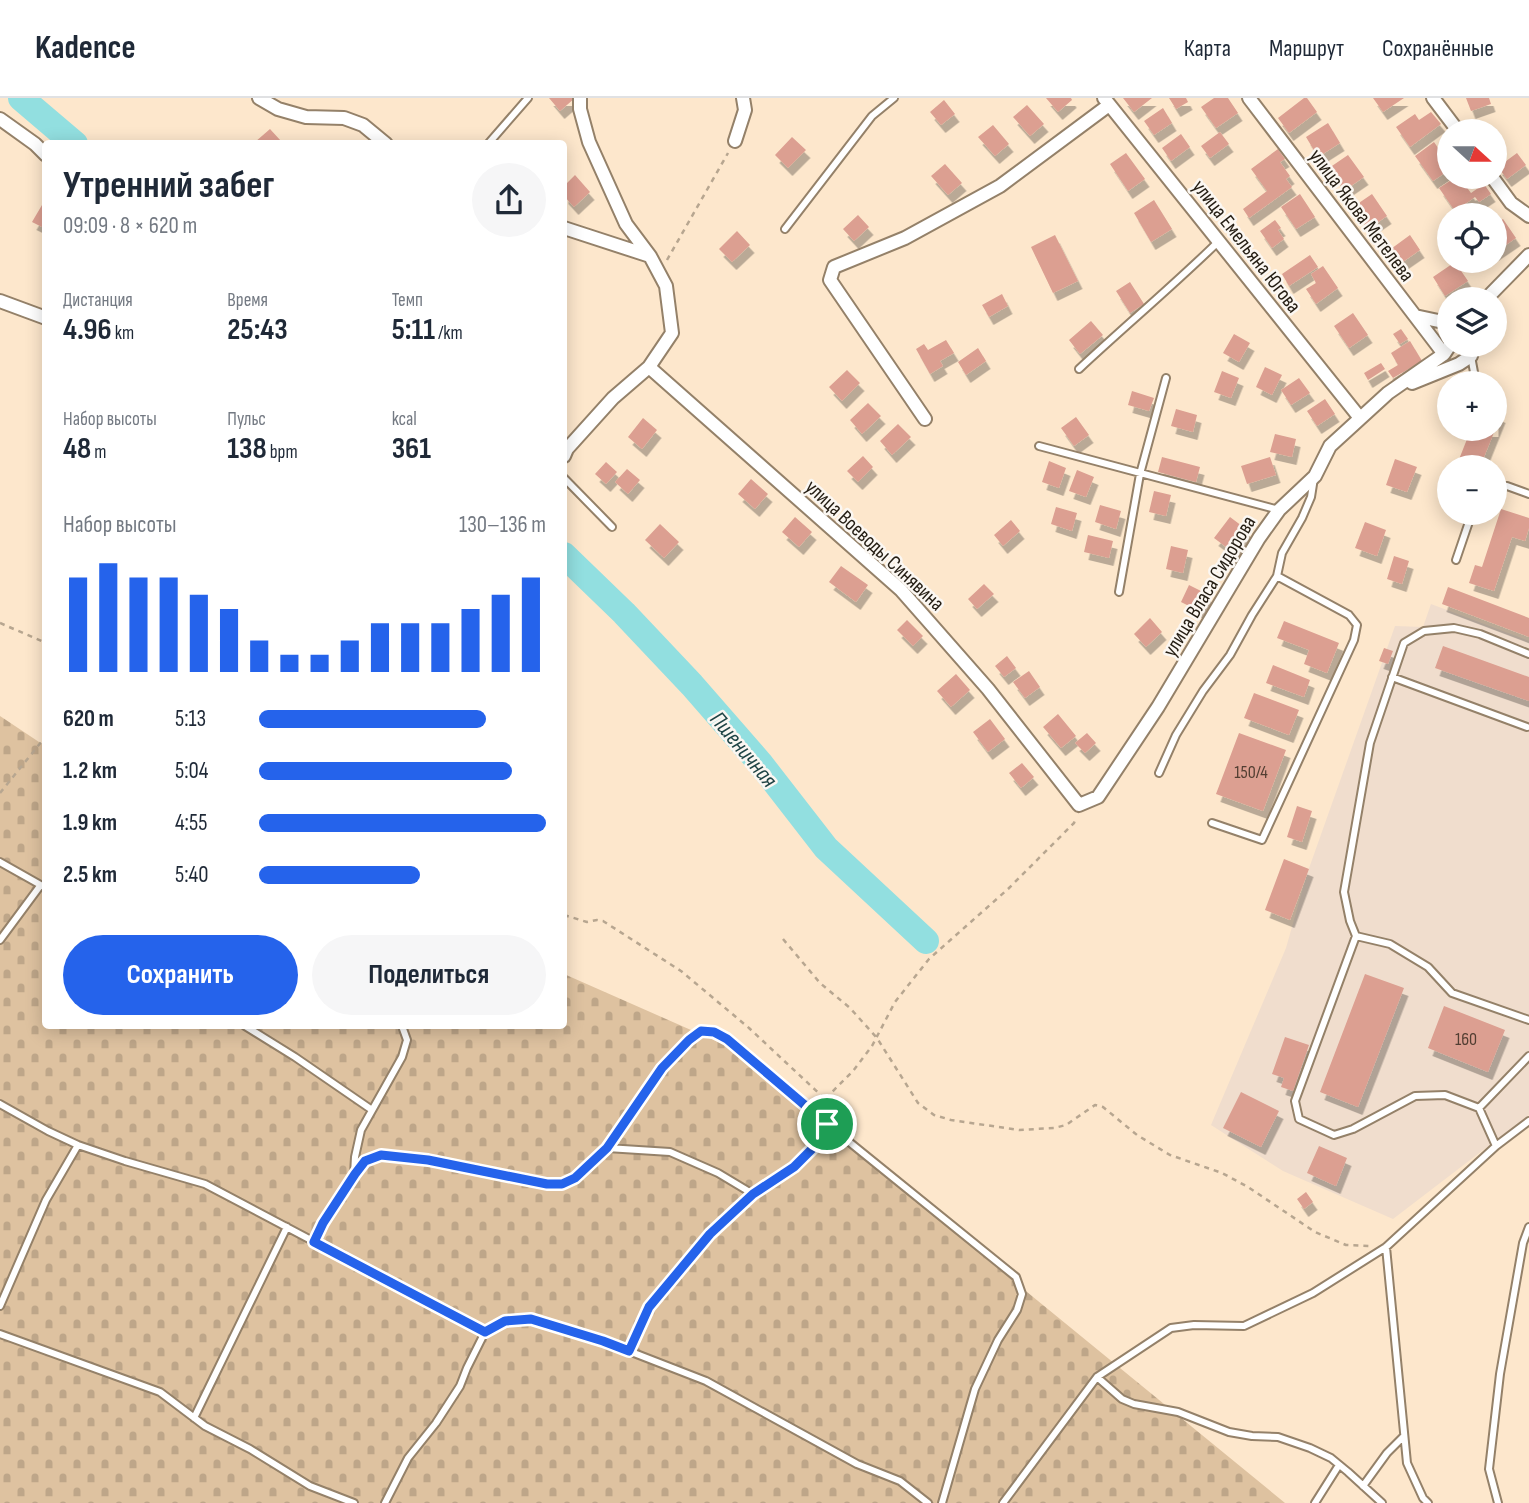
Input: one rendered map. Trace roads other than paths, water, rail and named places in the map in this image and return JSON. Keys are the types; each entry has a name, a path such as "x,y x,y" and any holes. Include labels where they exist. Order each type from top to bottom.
{"street":[{"path":"259,98 278,109 306,117 344,118 363,125 382,140"},
{"path":"567,452 613,397 649,367 672,333 666,286 650,256 626,224 589,142 580,110 580,98"},
{"path":"735,141 745,110 743,98"},
{"name":"улица Якова Метелева","path":"1248,98 1415,316 1437,339"},
{"path":"1433,98 1449,119"},
{"path":"925,419 830,280 834,267 905,238 1000,186 1107,101"},
{"name":"улица Емельяна Югова","path":"1107,101 1360,418"},
{"path":"0,119 42,151"},
{"path":"1501,189 1511,203 1529,216"},
{"path":"567,229 650,256"},
{"path":"1498,287 1529,255"},
{"path":"0,301 42,317"},
{"path":"1415,316 1437,321"},
{"name":"улица Власа Сидорова","path":"1079,805 1098,797 1124,760 1251,549 1279,510 1315,476 1330,446 1388,393 1437,357"},
{"path":"1388,393 1459,365 1466,357"},
{"name":"улица Воеводы Синявина","path":"649,367 901,590 988,689 1079,805"}],"lane":[{"path":"491,140 528,98"},
{"path":"785,229 872,116 894,98"},
{"path":"1079,369 1219,241"},
{"path":"1119,592 1140,474 1166,378"},
{"path":"1039,446 1279,510"},
{"path":"1159,773 1183,724 1230,655 1277,576 1282,553 1311,496 1315,476"},
{"path":"567,481 612,527"},
{"path":"1507,486 1529,494"},
{"path":"1456,560 1468,525"},
{"path":"1212,822 1262,840 1354,640 1357,625 1349,615 1277,576"},
{"path":"1496,1146 1479,1108 1445,1095 1415,1097 1353,1129 1334,1135 1299,1119 1295,1101 1356,936 1344,892 1370,743 1404,643 1424,631 1454,628 1480,634 1529,654"},
{"path":"1392,677 1527,727"},
{"path":"0,862 42,886"},
{"path":"0,940 42,888"},
{"path":"1356,936 1390,944 1428,967 1452,993 1529,1020"},
{"path":"250,1029 372,1110"},
{"path":"355,1174 360,1130 402,1057 407,1040 403,1029"},
{"path":"314,1242 323,1223 365,1161 381,1155 428,1160 547,1184 562,1184 575,1178 607,1148 662,1068 701,1031 714,1032 727,1039 1016,1277 1022,1294 1017,1310 998,1340 975,1389 942,1503"},
{"path":"1479,1108 1529,1056"},
{"path":"0,1104 48,1131 78,1144 205,1184 485,1332"},
{"path":"1003,1503 1097,1377 1171,1328 1195,1325 1244,1326 1313,1293 1386,1247 1496,1146 1529,1121"},
{"path":"629,1351 649,1307 710,1234 753,1194 794,1167 819,1142 827,1124"},
{"path":"0,1306 47,1200 78,1144"},
{"path":"607,1148 670,1152 718,1173 753,1194"},
{"path":"194,1418 287,1227"},
{"path":"1498,1503 1489,1469 1500,1374 1523,1243 1529,1227"},
{"path":"1386,1247 1407,1463 1423,1498 1428,1503"},
{"path":"384,1503 408,1458 436,1423 460,1386 485,1332 505,1321 531,1319 603,1341 706,1381 857,1464 900,1481 928,1503"},
{"path":"0,1334 160,1392 205,1426 250,1449 310,1486 354,1503"},
{"path":"1097,1377 1122,1399 1134,1404 1178,1412 1229,1432 1278,1437 1310,1448 1331,1458 1382,1503"},
{"path":"1363,1486 1387,1452 1404,1436"},
{"path":"1315,1503 1339,1465"}],"waterway":[{"name":"Пшеничная","path":"21,98 70,140"},
{"name":"Пшеничная","path":"567,558 692,685 760,763 826,848 926,941"}]}
